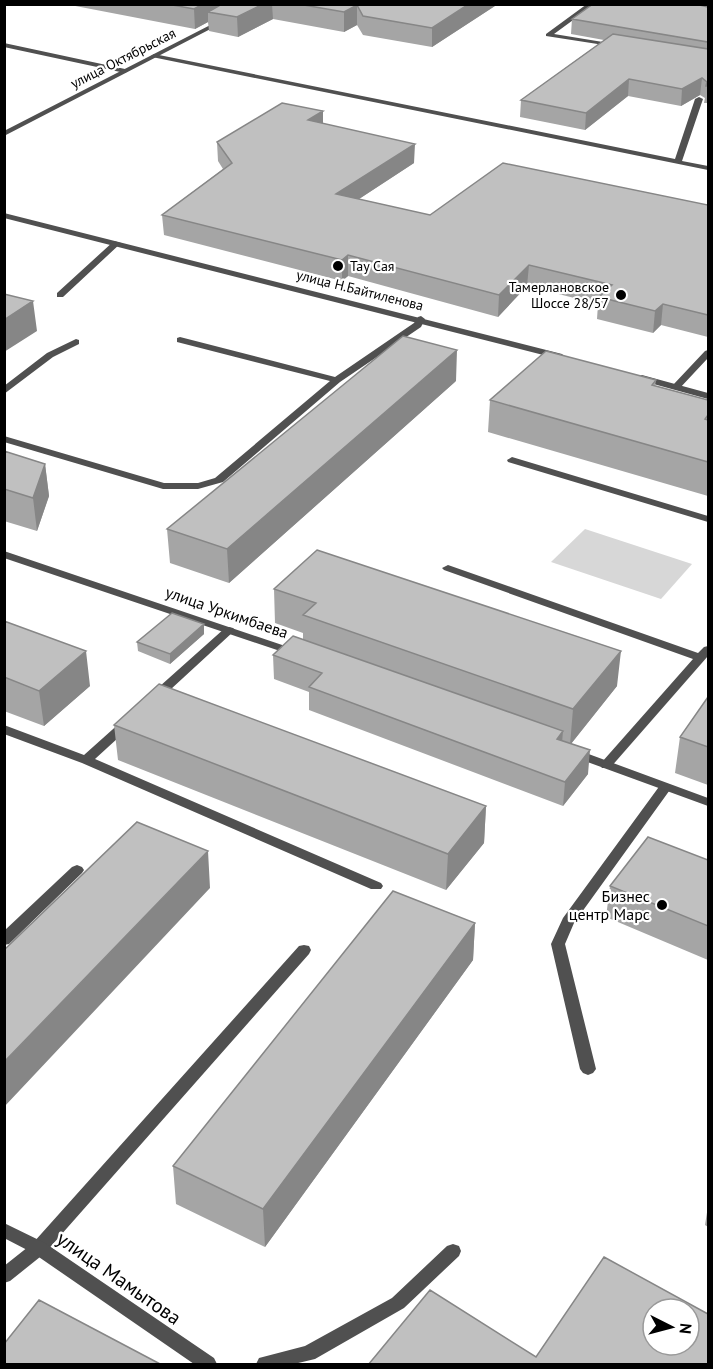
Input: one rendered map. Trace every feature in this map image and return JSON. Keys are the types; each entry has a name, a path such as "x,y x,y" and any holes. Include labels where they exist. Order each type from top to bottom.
{"street":[{"path":"592,4 548,35 628,49"},
{"name":"улица Октябрьская","path":"4,134 226,19"},
{"path":"4,45 125,71"},
{"path":"154,56 708,168"},
{"path":"678,162 699,99"},
{"name":"улица Н.Байтиленова","path":"4,215 564,357"},
{"path":"60,295 117,243"},
{"path":"4,439 163,486 198,486 219,480 337,380 418,326 421,319"},
{"path":"180,340 337,380"},
{"path":"4,391 50,355 76,342"},
{"path":"676,387 708,353"},
{"path":"631,375 708,396"},
{"path":"512,460 708,519"},
{"name":"улица Уркимбаева","path":"4,554 304,656"},
{"path":"448,568 705,653 606,765"},
{"path":"86,760 229,630"},
{"path":"4,729 86,760 376,886"},
{"path":"563,749 708,802"},
{"path":"588,1070 558,944 568,921 666,787"},
{"path":"4,940 77,870"},
{"path":"4,1276 39,1248 304,950"},
{"name":"улица Мамытова","path":"4,1230 39,1248 208,1365"},
{"path":"265,1365 309,1353 398,1303 453,1251"}],"shaded area":[{"path":"585,529 692,564 661,599 551,562"}],"building":[{"path":"167,4 203,4 194,9"},
{"path":"222,4 263,4 237,17 208,12"},
{"path":"298,4 469,4 432,28 363,16 357,5 344,12"},
{"path":"593,4 695,4 708,7 708,42 572,19"},
{"path":"613,34 708,49 708,86 702,78 682,89 629,79 586,113 521,100"},
{"path":"282,103 323,111 308,120 415,144 336,194 430,215 503,163 708,205 708,315 663,304 655,311 599,297 612,285 529,265 499,295 348,255 342,260 162,215 232,163 217,142"},
{"path":"4,294 33,301 4,320"},
{"path":"403,336 457,350 227,549 167,529"},
{"path":"546,351 656,380 652,385 708,400 708,415 705,419 708,420 708,462 490,400"},
{"path":"4,451 45,464 33,498 4,489"},
{"path":"317,550 621,651 573,709 303,615 316,603 274,589"},
{"path":"172,613 204,624 170,654 137,642"},
{"path":"4,621 86,651 39,691 4,677"},
{"path":"293,636 563,731 557,739 590,750 565,782 309,687 322,673 273,655"},
{"path":"159,684 486,806 448,854 114,725"},
{"path":"708,697 708,747 680,737"},
{"path":"137,822 208,851 4,1062 4,950"},
{"path":"648,837 708,860 708,926 610,886"},
{"path":"393,891 475,923 263,1209 173,1166"},
{"path":"604,1257 677,1297 641,1297 641,1357 701,1357 701,1310 708,1314 708,1365 368,1365 430,1290 536,1357"},
{"path":"39,1300 162,1365 4,1365 4,1344"}],"place":[{"name":"Тау Сая","path":"338,266"},
{"name":"Тамерлановское Шоссе 28/57","path":"621,295"},
{"name":"Бизнес центр Марс","path":"662,905"}]}
